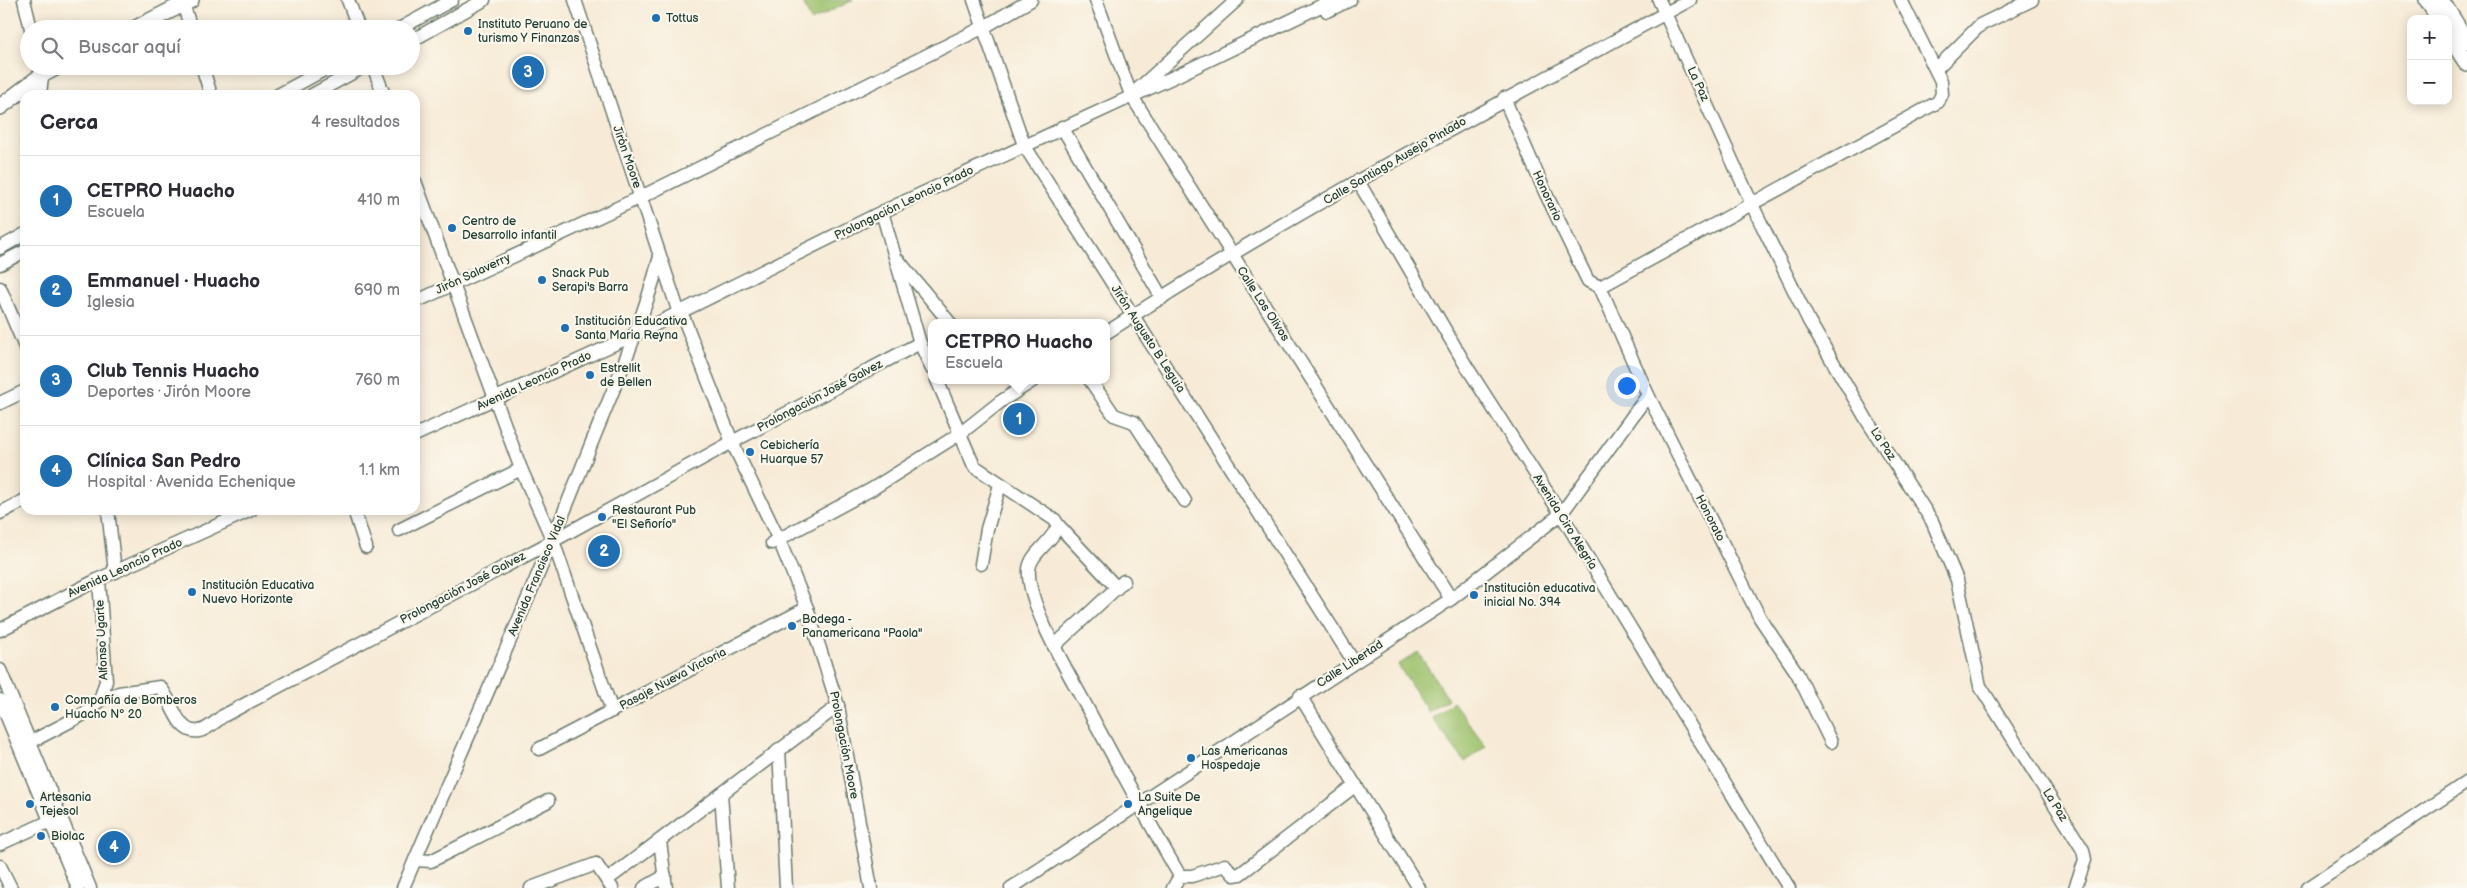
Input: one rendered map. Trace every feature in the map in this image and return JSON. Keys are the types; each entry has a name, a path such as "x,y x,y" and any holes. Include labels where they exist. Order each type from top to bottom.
{"main road":[{"path":"2427,0 2436,15"},
{"path":"2441,0 2467,41"},
{"path":"150,20 185,1"},
{"path":"2452,40 2467,64"},
{"path":"0,107 35,75"}],"street":[{"path":"24,0 29,20"},
{"path":"348,0 356,20"},
{"path":"415,20 452,0"},
{"path":"420,35 484,0"},
{"name":"Jirón Moore","path":"575,0 641,197 659,260 679,313 684,319 729,444"},
{"name":"Jirón Augusto B Leguia","path":"974,0 1024,145 1354,662"},
{"name":"Jirón Salaverry","path":"420,299 641,197 984,27 1031,0"},
{"name":"Calle Los Olivos","path":"1096,0 1131,95 1451,598"},
{"name":"Prolongación Leoncio Prado","path":"1131,95 1237,0"},
{"name":"Prolongación Leoncio Prado","path":"679,313 882,212 1131,95 1178,75 1333,0"},
{"name":"Prolongación Leoncio Prado","path":"1131,95 1156,93 1350,0"},
{"name":"La Paz","path":"1660,0 1752,204 1809,321 1868,422 1932,521 1957,580 1980,686 2083,850 2085,860 2075,888"},
{"name":"Calle Santiago Ausejo Pintado","path":"1110,330 1358,181 1504,98 1690,0"},
{"path":"1600,287 1935,105 1941,98 1943,90 1936,69 1901,0"},
{"path":"1936,69 1980,25 2032,0"},
{"path":"185,1 189,20"},
{"path":"40,90 41,75"},
{"path":"205,75 209,90"},
{"path":"287,90 315,75"},
{"path":"321,90 349,75"},
{"path":"376,75 382,90"},
{"name":"Honorario","path":"1504,98 1545,192 1588,281 1600,287"},
{"path":"1062,127 1162,298"},
{"name":"Avenida Ciro Alegría","path":"1358,181 1466,364 1561,514 1789,888"},
{"path":"420,195 521,469 553,541 612,711"},
{"path":"882,212 920,344 928,361"},
{"path":"0,248 20,237"},
{"path":"0,264 20,254"},
{"path":"896,258 947,319"},
{"name":"Avenida Francisco Vidal","path":"403,888 553,541 650,294 659,260"},
{"name":"Honorato","path":"1600,287 1648,394 1760,618 1798,673 1831,742"},
{"path":"0,288 20,335"},
{"name":"Avenida Leoncio Prado","path":"420,434 679,313"},
{"name":"Prolongación José Galvez","path":"25,745 84,714 100,700 119,694 160,687 165,692 182,725 190,730 200,731 266,693 553,541 729,444 920,344"},
{"path":"939,384 962,433 974,466 1055,520 1120,584 1054,646"},
{"path":"775,542 872,489 962,433 1000,402 1028,384"},
{"path":"1093,384 1114,415 1134,422 1184,500"},
{"path":"0,403 20,393"},
{"name":"Calle Libertad","path":"1011,888 1451,598 1561,514 1648,394"},
{"name":"Prolongación Moore","path":"729,444 775,542 804,610 835,708 871,888"},
{"path":"399,530 521,469"},
{"path":"982,564 988,523 1000,485"},
{"path":"0,513 20,503"},
{"path":"109,515 115,572"},
{"name":"Avenida Leoncio Prado","path":"0,630 99,579 240,515"},
{"path":"356,515 366,547"},
{"path":"1058,525 1056,531 1032,560 1029,570 1034,596 1054,646 1138,805 1180,876"},
{"name":"Alfonso Ugarte","path":"99,579 106,681 100,700"},
{"name":"Pasaje Nueva Victoria","path":"540,750 804,610"},
{"path":"0,670 25,745 90,888"},
{"path":"1300,696 1419,888"},
{"path":"0,700 6,729 25,745"},
{"path":"531,888 596,864 609,884 660,841 835,708"},
{"name":"Prolongación Moore","path":"835,708 858,844 863,888"},
{"path":"779,749 786,888"},
{"path":"2308,888 2467,782"},
{"path":"1180,876 1192,876 1225,865 1234,875 1240,874 1356,784"},
{"path":"721,794 728,888"},
{"path":"415,860 431,861 548,801"},
{"path":"0,844 57,818"},
{"path":"57,818 78,888"},
{"path":"644,888 665,882 660,841"},
{"path":"0,866 11,888"},
{"path":"1173,888 1180,876"}],"green space":[{"path":"802,0 853,0 811,21"},
{"path":"1418,652 1448,699 1428,712 1398,665"},
{"path":"1453,702 1486,746 1465,762 1432,718"}],"place":[{"name":"Tottus","path":"656,18"},
{"name":"Instituto Peruano de turismo Y Finanzas","path":"468,31"},
{"name":"Club Tennis Huacho","path":"528,72"},
{"name":"Centro de Desarrollo infantil","path":"452,228"},
{"name":"Snack Pub Serapi's Barra","path":"542,280"},
{"name":"Institución Educativa Santa Maria Reyna","path":"565,328"},
{"name":"Estrellit de Bellen","path":"590,375"},
{"name":"CETPRO Huacho","path":"1019,419"},
{"name":"Cebichería Huarque 57","path":"750,452"},
{"name":"Restaurant Pub \"El Señorío\"","path":"602,517"},
{"name":"Emmanuel · Huacho","path":"604,551"},
{"name":"Institución Educativa Nuevo Horizonte","path":"192,592"},
{"name":"Institución educativa inicial No. 394","path":"1474,595"},
{"name":"Bodega - Panamericana \"Paola\"","path":"792,626"},
{"name":"Compañía de Bomberos Huacho Nº 20","path":"55,707"},
{"name":"Las Americanas Hospedaje","path":"1191,758"},
{"name":"Artesania Tejesol","path":"30,804"},
{"name":"La Suite De Angelique","path":"1128,804"},
{"name":"Biolac","path":"41,836"},
{"name":"Clínica San Pedro","path":"114,847"}]}
